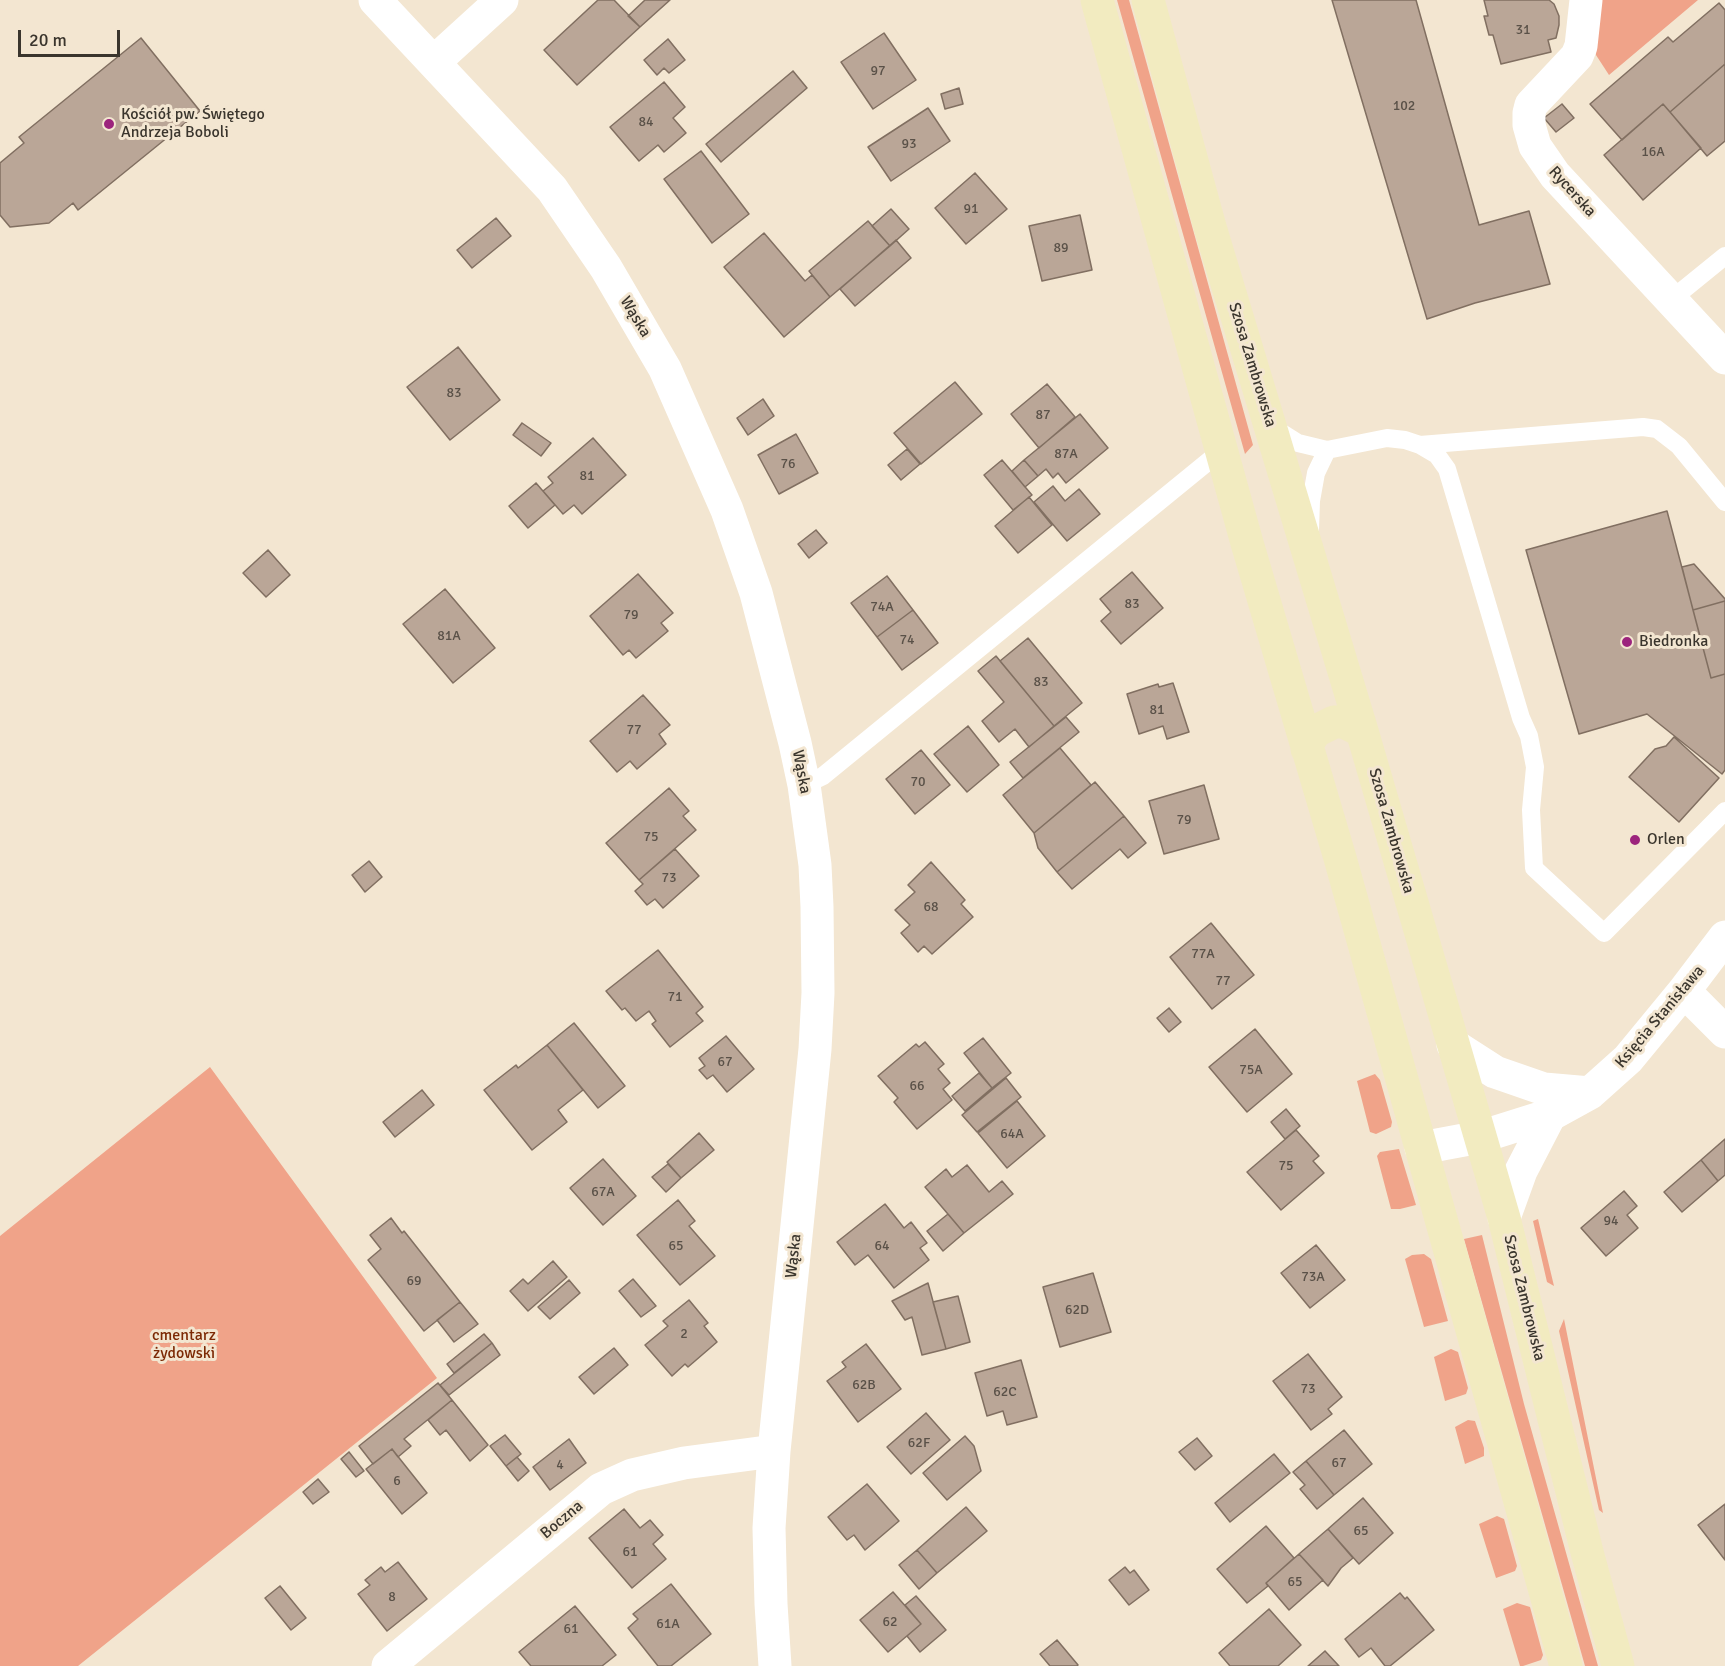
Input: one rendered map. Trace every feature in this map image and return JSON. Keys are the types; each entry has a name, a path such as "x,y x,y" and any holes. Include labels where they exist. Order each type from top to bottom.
{"main road":[{"path":"1097,0 1221,451 1340,858 1566,1666"},
{"name":"Szosa Zambrowska","path":"1148,0 1210,227 1362,731 1504,1218 1587,1552 1618,1666"},
{"path":"1307,749 1316,731 1334,722 1344,722 1362,731"}],"street":[{"name":"Wąska","path":"375,0 552,189 606,268 665,369 727,510 756,593 804,784 817,897 818,993 815,1049 774,1451 769,1528 775,1666"},
{"path":"435,62 502,0"},
{"name":"Rycerska","path":"1586,0 1581,46 1577,56 1532,105 1529,125 1535,146 1555,175 1725,358"},
{"name":"Księcia Stanisława","path":"1421,1148 1480,1137 1550,1115 1590,1093 1628,1059 1725,937"},
{"path":"1684,991 1725,1032"},
{"path":"1453,1045 1495,1072 1544,1089 1590,1093"},
{"path":"1504,1218 1521,1171 1550,1115"},
{"name":"Boczna","path":"388,1666 601,1489 632,1475 684,1463 774,1451"}],"lane":[{"path":"1672,299 1725,256"},
{"path":"1269,424 1298,443 1328,450 1387,438 1405,440 1420,445 1437,455 1448,468 1521,718 1529,736 1535,767 1531,810 1534,868 1604,933 1725,811"},
{"path":"1420,445 1643,427 1657,429 1679,446 1725,502"},
{"path":"1309,556 1311,501 1316,474 1328,450"},
{"path":"804,784 823,776 1221,451"}],"green space":[{"path":"1117,0 1129,0 1253,445 1245,454"},
{"path":"1602,0 1698,0 1609,75 1596,55 1597,11"},
{"name":"cmentarz żydowski","path":"210,1067 437,1378 78,1666 0,1666 0,1236"},
{"path":"1375,1074 1380,1080 1392,1122 1391,1127 1376,1134 1370,1132 1357,1081"},
{"path":"1399,1149 1416,1205 1391,1209 1377,1156 1380,1152"},
{"path":"1538,1219 1554,1286 1547,1282 1533,1221"},
{"path":"1482,1235 1524,1404 1598,1666 1585,1666 1464,1239"},
{"path":"1424,1254 1431,1259 1448,1321 1424,1327 1405,1259 1412,1255"},
{"path":"1564,1319 1603,1513 1599,1510 1559,1331"},
{"path":"1451,1349 1458,1352 1468,1388 1466,1394 1445,1401 1434,1357"},
{"path":"1468,1420 1475,1421 1484,1448 1484,1456 1465,1464 1455,1427"},
{"path":"1497,1516 1504,1519 1517,1566 1515,1571 1496,1578 1479,1524"},
{"path":"1517,1603 1530,1607 1543,1655 1541,1660 1523,1666 1520,1666 1503,1609"}],"building":[{"path":"598,0 614,0 640,27 577,85 544,50"},
{"path":"645,0 670,0 640,27 628,16"},
{"path":"1332,0 1416,0 1479,225 1529,211 1550,284 1475,303 1427,319"},
{"path":"1484,0 1549,0 1554,4 1559,16 1556,38 1548,40 1551,52 1501,64 1493,35 1489,35 1484,16 1488,16"},
{"path":"1719,3 1725,10 1725,64 1670,112 1663,104 1622,140 1590,104 1668,37 1673,42"},
{"path":"884,33 916,80 873,109 841,62"},
{"name":"Kościół pw. Świętego Andrzeja Boboli","path":"141,38 200,111 78,210 73,203 49,223 10,227 0,215 0,163 24,143 19,137"},
{"path":"668,39 685,60 669,73 664,68 657,75 644,60"},
{"path":"1725,64 1725,141 1707,156 1670,112"},
{"path":"793,71 807,88 721,162 706,144"},
{"path":"664,82 685,107 673,118 686,133 664,152 658,145 639,161 610,127"},
{"path":"959,88 963,104 945,109 941,94"},
{"path":"1562,104 1574,118 1556,132 1544,118"},
{"path":"1663,104 1701,148 1643,200 1604,155"},
{"path":"928,108 950,141 891,181 868,147"},
{"path":"701,151 749,214 712,243 664,179"},
{"path":"975,173 1007,209 966,244 935,208"},
{"path":"891,209 909,229 890,246 872,226"},
{"path":"1080,215 1092,270 1042,281 1029,226"},
{"path":"496,218 511,236 472,268 457,250"},
{"path":"868,221 890,246 830,297 809,271"},
{"path":"764,233 805,281 812,275 830,297 784,337 724,267"},
{"path":"896,240 911,258 855,306 840,289"},
{"path":"458,347 500,400 450,440 407,387"},
{"path":"955,382 982,414 921,464 894,433"},
{"path":"1047,384 1075,417 1039,448 1011,414"},
{"path":"763,399 774,416 748,435 737,418"},
{"path":"1080,414 1108,448 1066,483 1058,473 1053,478 1046,469 1038,476 1024,460"},
{"path":"522,423 551,443 541,456 513,435"},
{"path":"796,434 818,473 779,494 758,455"},
{"path":"593,438 626,475 582,514 574,505 563,514 543,491 553,483 548,477"},
{"path":"907,449 920,464 901,480 888,465"},
{"path":"1002,460 1032,495 1013,510 984,475"},
{"path":"1024,460 1038,476 1025,487 1012,471"},
{"path":"536,483 555,505 528,528 509,506"},
{"path":"1053,486 1065,501 1079,489 1100,514 1067,541 1034,502"},
{"path":"1029,497 1052,525 1018,553 995,526"},
{"name":"Biedronka","path":"1667,511 1711,678 1725,674 1725,770 1722,774 1647,714 1579,734 1526,550"},
{"path":"816,530 827,543 809,558 798,544"},
{"path":"268,550 290,575 266,597 243,573"},
{"path":"1694,564 1725,601 1693,610 1682,567"},
{"path":"1132,572 1163,608 1121,644 1101,621 1111,612 1100,599"},
{"path":"638,574 673,613 661,623 668,631 636,658 629,650 623,655 590,616"},
{"path":"887,576 913,610 877,637 851,603"},
{"path":"445,589 495,648 453,683 403,624"},
{"path":"1725,601 1725,674 1711,678 1693,610"},
{"path":"913,610 938,643 902,670 877,637"},
{"path":"1028,638 1082,703 1054,726 1000,661"},
{"path":"996,656 1054,726 1029,747 1015,729 999,742 982,721 1004,702 978,671"},
{"path":"1173,683 1189,732 1167,739 1163,726 1139,734 1127,694 1158,684 1159,687"},
{"path":"643,695 670,725 659,734 666,744 637,769 630,761 617,772 590,741"},
{"path":"1066,717 1079,732 1023,778 1010,762"},
{"path":"968,726 999,765 967,792 934,754"},
{"path":"1674,737 1719,778 1679,822 1629,777 1655,749 1666,746"},
{"path":"1060,748 1091,785 1034,833 1003,795"},
{"path":"921,750 950,785 915,814 886,779"},
{"path":"1095,782 1124,816 1057,872 1038,848 1034,833"},
{"path":"1204,785 1219,839 1164,854 1149,801"},
{"path":"669,788 689,811 683,816 696,830 639,880 606,843"},
{"path":"1124,816 1146,843 1128,858 1120,849 1072,889 1057,872"},
{"path":"675,849 699,876 663,908 655,899 647,905 635,891 643,884 639,880"},
{"path":"369,861 382,877 365,892 352,875"},
{"path":"931,862 965,900 961,904 973,917 932,954 924,946 918,952 901,933 910,925 895,910 915,892 908,885"},
{"path":"1211,923 1254,975 1212,1009 1170,957"},
{"path":"658,950 703,1007 696,1013 703,1021 670,1047 652,1024 656,1021 649,1011 636,1021 625,1008 622,1010 606,991"},
{"path":"1169,1008 1181,1022 1169,1032 1157,1018"},
{"path":"574,1023 625,1086 598,1108 547,1045"},
{"path":"1255,1029 1292,1074 1247,1112 1209,1067"},
{"path":"726,1036 754,1069 727,1092 713,1075 707,1079 699,1070 705,1066 699,1058"},
{"path":"983,1038 1011,1073 992,1088 964,1053"},
{"path":"925,1042 944,1064 938,1069 950,1083 943,1089 952,1100 917,1129 894,1102 898,1098 878,1076 916,1044 919,1047"},
{"path":"547,1045 583,1090 558,1110 567,1122 532,1150 484,1090 516,1065 518,1068"},
{"path":"979,1073 992,1088 965,1111 952,1096"},
{"path":"1006,1078 1021,1097 977,1132 962,1115"},
{"path":"422,1090 434,1105 395,1137 383,1122"},
{"path":"1017,1101 1045,1136 1007,1168 978,1133"},
{"path":"1286,1109 1300,1126 1285,1139 1271,1122"},
{"path":"1296,1130 1319,1156 1313,1161 1324,1173 1281,1210 1247,1172"},
{"path":"699,1133 714,1150 681,1178 667,1162"},
{"path":"1725,1139 1725,1175 1718,1181 1701,1160"},
{"path":"603,1159 636,1196 603,1225 570,1188"},
{"path":"1701,1160 1718,1181 1682,1212 1664,1192"},
{"path":"668,1164 681,1178 666,1192 652,1177"},
{"path":"967,1165 989,1192 1002,1181 1013,1194 964,1233 925,1187 946,1169 952,1177"},
{"path":"1624,1191 1637,1206 1627,1215 1638,1228 1606,1256 1581,1228"},
{"path":"678,1200 695,1221 689,1226 715,1256 680,1285 637,1235"},
{"path":"885,1204 904,1228 911,1222 927,1243 920,1248 929,1260 894,1288 868,1255 855,1265 837,1242"},
{"path":"948,1214 964,1233 943,1251 927,1231"},
{"path":"391,1218 460,1302 424,1331 368,1260 381,1249 370,1235"},
{"path":"1316,1245 1345,1280 1310,1308 1281,1273"},
{"path":"553,1261 567,1277 528,1311 510,1291 523,1279 528,1284"},
{"path":"1093,1273 1111,1332 1060,1347 1043,1287"},
{"path":"633,1279 656,1306 641,1317 619,1291"},
{"path":"569,1280 580,1293 550,1319 538,1307"},
{"path":"928,1283 946,1349 922,1355 912,1317 905,1320 892,1301"},
{"path":"958,1296 970,1342 946,1349 933,1302"},
{"path":"689,1300 708,1323 704,1326 717,1342 688,1367 685,1364 672,1376 645,1345 668,1326 663,1321"},
{"path":"460,1302 478,1324 454,1342 437,1320"},
{"path":"484,1334 492,1343 454,1373 447,1364"},
{"path":"492,1343 500,1355 449,1395 440,1385"},
{"path":"866,1344 901,1389 858,1422 827,1381 846,1367 842,1362"},
{"path":"614,1348 628,1365 594,1394 579,1377"},
{"path":"1308,1354 1342,1397 1328,1409 1332,1414 1311,1430 1273,1381"},
{"path":"1021,1360 1037,1417 1007,1425 1003,1411 987,1416 975,1373"},
{"path":"438,1383 452,1400 404,1439 411,1446 398,1457 392,1449 373,1464 359,1446"},
{"path":"452,1400 488,1445 470,1461 446,1430 440,1435 428,1420"},
{"path":"926,1413 950,1440 911,1474 887,1447"},
{"path":"1344,1430 1372,1464 1334,1495 1306,1461"},
{"path":"505,1435 521,1454 506,1466 490,1446"},
{"path":"965,1436 974,1446 981,1471 947,1500 923,1473"},
{"path":"1197,1438 1212,1456 1195,1470 1179,1452"},
{"path":"569,1439 586,1463 550,1490 533,1467"},
{"path":"392,1449 427,1493 402,1514 366,1469"},
{"path":"349,1452 364,1471 356,1477 341,1459"},
{"path":"1274,1454 1290,1473 1230,1522 1215,1503"},
{"path":"517,1457 529,1471 518,1481 506,1466"},
{"path":"1306,1461 1334,1495 1317,1509 1300,1489 1305,1485 1293,1472"},
{"path":"318,1479 329,1492 313,1504 303,1492"},
{"path":"867,1484 899,1521 865,1550 854,1535 847,1540 828,1517"},
{"path":"1363,1498 1393,1533 1359,1564 1328,1529"},
{"path":"1725,1504 1725,1560 1698,1525"},
{"path":"966,1507 987,1531 937,1573 917,1550"},
{"path":"624,1509 640,1528 650,1520 663,1535 653,1544 666,1559 632,1588 589,1538"},
{"path":"1266,1526 1294,1558 1266,1583 1268,1586 1247,1603 1217,1569"},
{"path":"1328,1529 1353,1558 1341,1568 1328,1586 1299,1554"},
{"path":"917,1550 937,1573 919,1589 899,1565"},
{"path":"1299,1554 1323,1580 1289,1610 1266,1583"},
{"path":"398,1562 427,1599 387,1631 358,1594 370,1585 365,1580 381,1567 385,1572"},
{"path":"1125,1567 1130,1573 1134,1570 1149,1590 1129,1605 1109,1580"},
{"path":"671,1584 711,1634 671,1666 658,1666 628,1628 638,1619 633,1614"},
{"path":"280,1586 306,1618 291,1630 265,1598"},
{"path":"893,1592 921,1624 888,1652 860,1620"},
{"path":"1400,1593 1405,1599 1407,1597 1434,1630 1390,1666 1385,1666 1371,1648 1359,1657 1345,1639"},
{"path":"916,1596 946,1630 920,1652 907,1636 921,1624 905,1605"},
{"path":"575,1606 616,1655 602,1666 531,1666 519,1652"},
{"path":"1269,1609 1301,1645 1278,1666 1230,1666 1219,1653"},
{"path":"1057,1640 1077,1666 1050,1666 1040,1654"},
{"path":"1325,1651 1339,1666 1308,1666"}],"place":[{"name":"Kościół pw. Świętego Andrzeja Boboli","path":"109,124"},
{"name":"Biedronka","path":"1627,642"},
{"name":"Orlen","path":"1635,840"}]}
